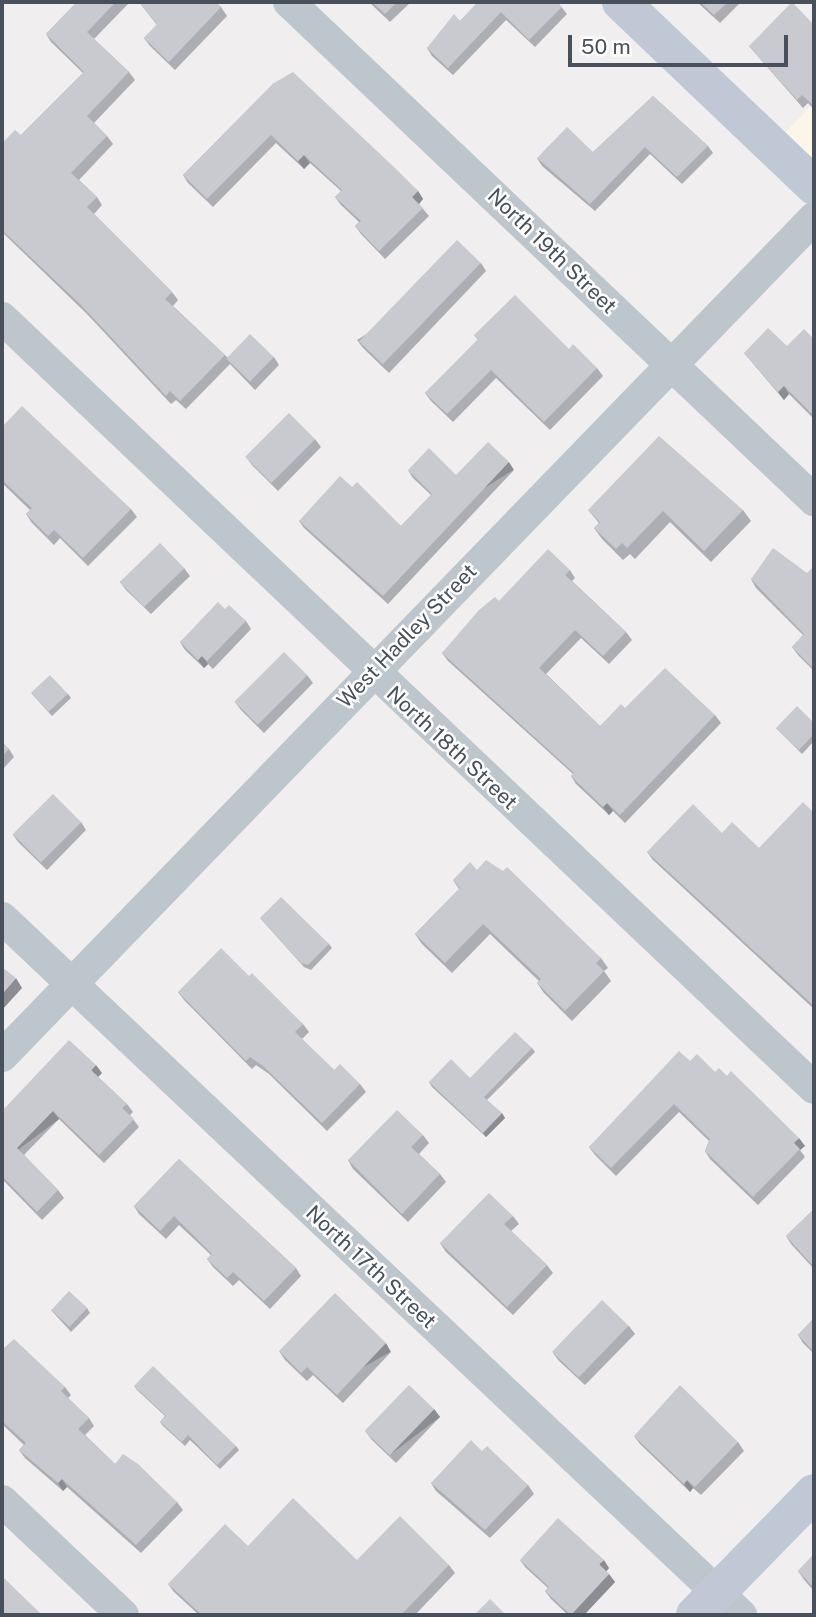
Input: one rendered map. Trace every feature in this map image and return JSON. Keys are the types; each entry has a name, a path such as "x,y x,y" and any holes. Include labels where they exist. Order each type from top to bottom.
{"main road":[{"path":"621,2 814,187"},
{"path":"718,1608 814,1493"}],"street":[{"name":"North 19th Street","path":"289,2 814,500"},
{"name":"West Hadley Street","path":"2,1056 814,218"},
{"name":"North 18th Street","path":"2,318 372,672 814,1088"},
{"name":"North 17th Street","path":"2,918 718,1608"},
{"path":"2,1501 123,1615"}],"shaded area":[{"path":"814,103 814,186 772,146"}],"building":[{"path":"77,2 116,2 87,32 129,72 87,116 107,136 71,173 97,197 87,207 172,292 165,299 225,355 180,401 170,391 166,396 81,305 2,230 2,143 15,130 21,135 84,72 46,34"},
{"path":"139,2 215,2 221,7 169,62 144,38 157,24"},
{"path":"372,2 397,2 385,14"},
{"path":"478,2 557,2 562,7 529,40 501,12 448,68 427,48 454,14 460,21"},
{"path":"700,2 728,2 714,15"},
{"path":"792,2 814,25 814,106 802,95 797,100 749,46"},
{"path":"293,72 418,191 412,197 423,208 379,251 355,226 361,221 335,197 342,190 304,155 298,161 271,135 207,199 183,175 274,83"},
{"path":"653,96 708,146 677,177 645,147 590,204 537,158 567,127 593,152"},
{"path":"457,240 481,263 383,364 359,341"},
{"path":"515,295 569,349 573,344 597,368 544,422 491,370 447,414 425,393 478,339 474,335"},
{"path":"768,328 787,346 804,329 814,339 814,416 784,386 778,392 744,353"},
{"path":"250,334 274,357 250,381 226,358"},
{"path":"22,406 131,509 83,558 54,530 48,536 26,514 32,508 2,480 2,427"},
{"path":"289,413 315,439 271,483 245,457"},
{"path":"659,436 743,510 704,551 663,511 627,548 622,543 616,549 594,528 600,522 588,510"},
{"path":"488,442 509,462 383,596 299,521 340,476 352,487 357,482 401,526 432,494 408,470 429,448 456,475"},
{"path":"160,543 184,568 144,607 120,582"},
{"path":"773,548 807,573 813,567 814,569 814,669 792,647 804,634 751,579"},
{"path":"548,549 570,570 565,575 626,632 603,656 575,630 539,668 600,726 621,704 625,708 665,668 715,715 620,815 607,803 603,807 571,776 574,773 442,653 479,610 495,597 499,601"},
{"path":"218,602 225,609 229,605 246,621 207,661 202,656 198,660 180,642"},
{"path":"284,652 307,675 258,725 235,701"},
{"path":"50,675 68,694 49,712 31,693"},
{"path":"797,706 814,723 814,734 799,750 776,728"},
{"path":"2,742 9,749 2,756"},
{"path":"53,794 81,822 41,863 13,834"},
{"path":"803,802 814,813 814,1006 647,852 693,804 722,833 732,822 759,848"},
{"path":"486,860 503,871 507,867 601,958 596,963 604,971 565,1011 537,983 541,979 483,924 445,963 415,934 460,888 453,880 470,862 477,870"},
{"path":"281,897 329,944 308,965 301,963 260,918"},
{"path":"221,948 249,976 252,973 303,1024 295,1032 334,1070 340,1064 360,1084 322,1123 263,1066 250,1057 246,1061 178,992"},
{"path":"2,967 16,978 2,994"},
{"path":"515,1032 532,1048 484,1097 502,1113 483,1133 429,1082 451,1059 470,1078"},
{"path":"69,1040 96,1065 91,1070 127,1104 122,1108 134,1119 99,1155 53,1111 17,1148 58,1190 37,1212 2,1176 2,1111"},
{"path":"679,1051 690,1061 697,1054 715,1072 719,1068 727,1076 731,1071 799,1138 794,1143 800,1149 753,1197 705,1151 710,1139 674,1104 611,1168 589,1147"},
{"path":"397,1110 423,1135 411,1147 440,1174 402,1214 348,1160"},
{"path":"179,1159 296,1268 264,1301 233,1272 227,1278 207,1259 212,1254 174,1216 160,1231 134,1206"},
{"path":"489,1193 513,1216 504,1224 547,1265 507,1307 440,1243"},
{"path":"814,1209 814,1267 786,1236"},
{"path":"69,1291 87,1308 70,1327 51,1310"},
{"path":"335,1293 386,1343 337,1395 307,1367 301,1373 279,1351"},
{"path":"602,1300 629,1326 579,1377 552,1352"},
{"path":"814,1318 814,1352 798,1335"},
{"path":"14,1339 65,1387 61,1391 89,1418 78,1429 115,1464 123,1454 138,1464 177,1502 136,1545 62,1479 58,1483 19,1450 26,1443 2,1421 2,1350"},
{"path":"153,1366 236,1446 217,1465 188,1435 182,1442 160,1422 166,1416 134,1386"},
{"path":"409,1385 434,1409 390,1455 365,1431"},
{"path":"680,1385 738,1442 695,1487 687,1480 684,1484 634,1436"},
{"path":"471,1440 482,1451 487,1446 528,1485 485,1530 431,1483"},
{"path":"293,1498 357,1560 400,1516 449,1565 401,1615 202,1615 168,1584 225,1524 248,1546"},
{"path":"558,1518 604,1560 599,1564 609,1574 571,1615 545,1591 549,1587 520,1560"},
{"path":"814,1554 814,1588 798,1571"},
{"path":"4,1578 42,1615 2,1615"},
{"path":"490,1599 506,1615 474,1615"}]}
